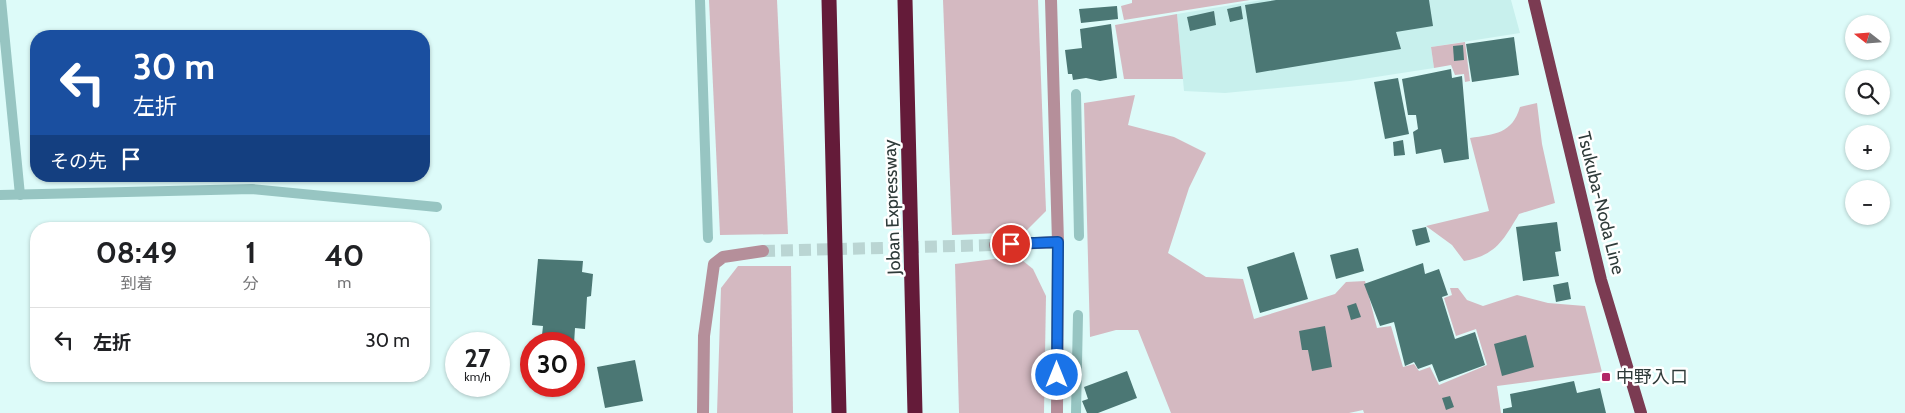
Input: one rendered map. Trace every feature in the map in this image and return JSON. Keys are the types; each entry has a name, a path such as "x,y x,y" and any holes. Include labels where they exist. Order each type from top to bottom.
{"highway":[{"path":"829,0 839,413"},
{"name":"Joban Expressway","path":"905,0 915,413"}],"main road":[{"name":"Tsukuba-Noda Line","path":"1534,0 1601,280 1641,413"}],"street":[{"path":"1051,0 1058,242 1057,413"},
{"path":"995,245 1058,242"},
{"path":"704,413 704,336 714,264 723,257 763,251"}],"shaded area":[{"path":"709,0 777,0 788,234 720,235"},
{"path":"943,0 1038,0 1046,211 1025,232 952,235"},
{"path":"1132,0 1250,0 1124,20 1121,6 1132,3"},
{"path":"1262,0 1511,0 1520,33 1431,47 1434,68 1350,81 1225,93 1184,91 1177,14"},
{"path":"1177,14 1183,79 1124,79 1115,25"},
{"path":"1465,42 1470,81 1465,82 1464,74 1455,75 1451,65 1434,68 1431,47"},
{"path":"1135,95 1128,125 1174,137 1206,153 1189,188 1168,253 1206,277 1243,279 1254,319 1335,294 1346,282 1365,281 1377,328 1391,326 1403,367 1414,364 1419,371 1430,367 1439,385 1487,365 1476,329 1456,336 1444,298 1452,295 1450,288 1458,288 1467,300 1483,306 1517,295 1548,303 1585,306 1602,372 1497,386 1501,413 1364,413 1363,410 1349,413 1171,413 1138,330 1116,330 1090,337 1084,103"},
{"path":"1537,103 1542,144 1555,203 1519,214 1503,239 1491,251 1464,261 1452,245 1426,226 1489,211 1470,138 1495,134 1507,128 1517,116 1520,107"},
{"path":"1017,256 1033,269 1046,296 1044,413 959,413 955,264"},
{"path":"738,266 791,266 793,413 717,413 721,288"}],"building":[{"path":"1276,0 1429,0 1433,26 1396,32 1401,49 1256,73 1245,5"},
{"path":"1117,6 1118,19 1081,23 1079,9"},
{"path":"1241,6 1243,19 1230,22 1227,9"},
{"path":"1214,11 1216,25 1190,31 1187,17"},
{"path":"1111,24 1117,78 1100,81 1086,78 1073,80 1072,74 1068,74 1065,50 1082,48 1080,29"},
{"path":"1514,37 1519,75 1472,82 1466,44"},
{"path":"1463,45 1464,60 1454,61 1453,46"},
{"path":"1451,69 1452,78 1462,76 1469,159 1444,163 1441,149 1416,154 1413,132 1418,129 1416,115 1408,115 1402,79"},
{"path":"1398,78 1409,134 1385,139 1374,82"},
{"path":"1403,140 1405,155 1394,156 1393,142"},
{"path":"1557,222 1561,251 1555,252 1559,276 1523,281 1516,227"},
{"path":"1426,227 1430,242 1416,246 1412,230"},
{"path":"1358,248 1364,271 1336,279 1330,255"},
{"path":"1294,252 1308,299 1260,313 1247,267"},
{"path":"538,259 583,261 582,272 593,274 591,296 587,297 585,329 575,328 575,332 542,332 543,326 532,325"},
{"path":"1423,263 1425,274 1439,269 1448,295 1442,297 1455,339 1475,332 1485,365 1439,382 1432,364 1418,369 1414,362 1405,366 1394,322 1380,326 1364,284"},
{"path":"1568,282 1571,299 1556,302 1553,285"},
{"path":"1356,303 1361,317 1351,320 1347,306"},
{"path":"1325,326 1332,367 1312,371 1308,350 1302,350 1299,331"},
{"path":"1526,335 1534,367 1502,376 1494,344"},
{"path":"635,360 643,401 605,408 597,367"},
{"path":"1127,371 1137,398 1098,413 1087,413 1082,401 1088,399 1084,387"},
{"path":"1574,381 1577,393 1600,388 1606,413 1503,413 1503,409 1512,407 1510,394"},
{"path":"1450,396 1454,407 1446,410 1442,398"}],"waterway":[{"path":"1,0 20,195"},
{"path":"700,0 708,238"},
{"path":"1076,94 1079,236"},
{"path":"0,195 252,189 437,207"},
{"path":"1076,413 1078,315"}],"tunnel":[{"path":"763,251 995,245"}],"place":[{"name":"中野入口","path":"1606,377"}],"route":[{"path":"1011,244 1058,242 1057,375"}]}
